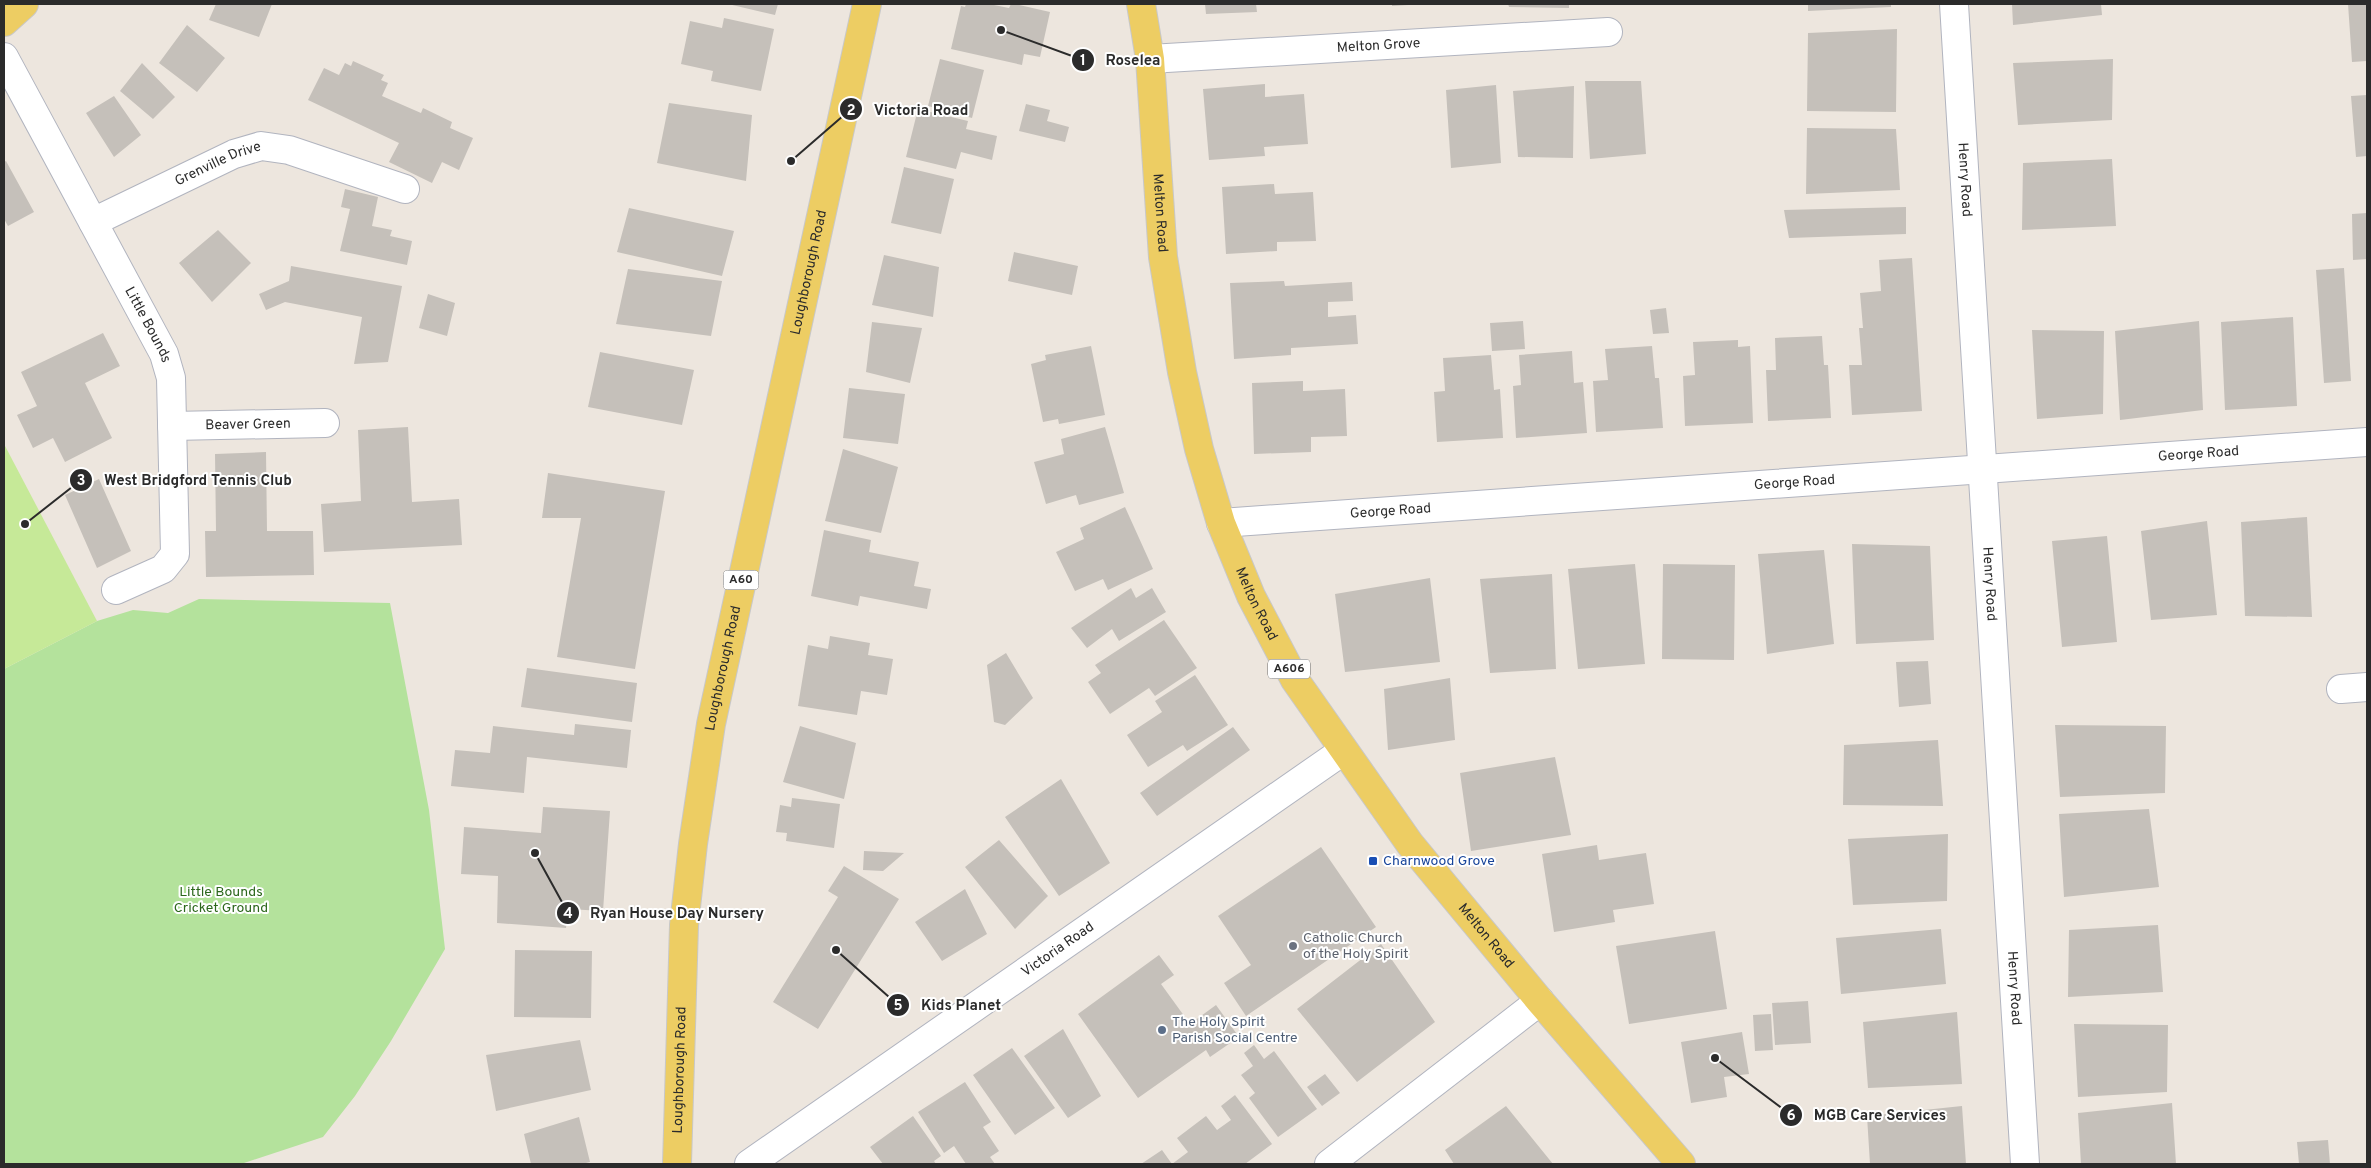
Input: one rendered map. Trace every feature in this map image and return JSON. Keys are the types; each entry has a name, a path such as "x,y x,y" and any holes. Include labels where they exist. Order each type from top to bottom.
{"main road":[{"path":"4,22 24,4"},
{"name":"Loughborough Road","path":"677,1164 684,925 710,724 867,4"},
{"name":"Melton Road","path":"1142,4 1150,59 1163,257 1182,372 1198,449 1221,523 1251,596 1291,671 1343,751 1410,844 1540,1001 1681,1164"}],"street":[{"name":"Henry Road","path":"1954,4 2025,1164"},
{"name":"Melton Grove","path":"1150,59 1608,32"},
{"name":"Little Bounds","path":"4,57 164,354 171,378 175,554 163,568 116,590"},
{"name":"Grenville Drive","path":"93,222 234,154 260,146 289,150 405,189"},
{"name":"Beaver Green","path":"172,426 325,423"},
{"name":"George Road","path":"1221,523 2367,442"},
{"name":"Victoria Road","path":"749,1164 1343,751"},
{"path":"1329,1164 1540,1001"}],"green space":[{"path":"4,444 97,621 4,669"},
{"name":"Little Bounds Cricket Ground","path":"199,599 390,603 429,810 445,949 391,1041 355,1096 323,1137 241,1164 4,1164 4,669 97,621 133,610 168,613"}],"building":[{"path":"216,4 272,4 259,37 209,20"},
{"path":"728,4 778,4 775,15"},
{"path":"966,4 989,4 1009,8 1011,4 1015,4 1050,12 1040,57 1024,54 1022,65 951,49 961,6 965,7"},
{"path":"1205,4 1256,4 1257,12 1206,14"},
{"path":"1392,4 1408,4 1408,5 1392,6"},
{"path":"1508,4 1569,4 1569,8 1509,7"},
{"path":"1808,4 1891,4 1891,7 1808,11"},
{"path":"2012,4 2101,4 2102,15 2013,25"},
{"path":"2348,4 2367,4 2367,61 2352,62"},
{"path":"724,18 774,29 761,91 711,81 713,71 681,64 690,21 722,28"},
{"path":"187,25 225,58 197,92 159,63"},
{"path":"1897,29 1896,112 1807,111 1808,33"},
{"path":"940,59 984,70 972,118 928,106"},
{"path":"2113,59 2112,120 2018,125 2013,63"},
{"path":"353,61 384,75 381,80 388,83 382,96 421,113 423,108 452,122 450,128 473,138 459,170 442,162 432,183 389,162 399,143 308,100 324,68 339,75 345,63 351,66"},
{"path":"142,63 175,97 153,119 120,91"},
{"path":"1585,81 1641,81 1646,154 1590,159"},
{"path":"1265,84 1265,97 1304,94 1308,144 1264,147 1265,156 1209,160 1203,89"},
{"path":"1496,85 1501,163 1451,168 1446,90"},
{"path":"1574,86 1573,158 1518,157 1513,91"},
{"path":"2367,95 2367,156 2356,157 2351,96"},
{"path":"114,96 141,135 114,157 86,113"},
{"path":"669,103 752,115 746,181 657,163"},
{"path":"1026,104 1050,110 1047,121 1069,127 1065,142 1019,131"},
{"path":"918,109 968,121 966,129 997,136 992,160 961,152 956,169 906,157"},
{"path":"1807,128 1896,129 1900,190 1806,194"},
{"path":"2112,159 2116,226 2022,230 2023,163"},
{"path":"6,161 34,212 8,226 4,219 4,162"},
{"path":"904,167 954,179 941,234 891,223"},
{"path":"1274,184 1275,194 1313,192 1316,241 1277,242 1277,251 1226,254 1222,187"},
{"path":"345,189 378,197 372,226 392,230 390,236 412,241 407,265 340,251 350,209 341,207"},
{"path":"1906,207 1906,234 1789,238 1784,210"},
{"path":"629,208 734,231 722,276 617,252"},
{"path":"2367,213 2367,259 2353,260 2352,214"},
{"path":"218,230 251,263 212,302 179,263"},
{"path":"1014,252 1078,266 1072,295 1008,281"},
{"path":"884,255 939,267 933,317 872,305"},
{"path":"1912,258 1922,411 1852,415 1849,365 1862,365 1859,328 1863,328 1860,293 1881,291 1879,260"},
{"path":"291,266 402,286 388,362 354,364 362,317 285,302 266,310 259,294 289,281"},
{"path":"2344,268 2351,381 2324,383 2316,270"},
{"path":"628,269 722,281 711,336 616,324"},
{"path":"1284,281 1285,286 1352,282 1353,301 1328,302 1328,317 1356,315 1358,344 1291,348 1291,355 1234,359 1230,283"},
{"path":"428,294 455,303 447,336 419,328"},
{"path":"1666,308 1669,333 1653,334 1650,310"},
{"path":"2293,317 2297,406 2225,410 2221,322"},
{"path":"1523,321 1525,349 1492,351 1490,323"},
{"path":"2199,321 2203,410 2120,420 2115,331"},
{"path":"872,322 922,328 910,383 866,372"},
{"path":"2032,330 2104,331 2103,414 2037,419"},
{"path":"103,333 120,366 85,383 112,438 65,462 53,438 33,448 17,415 37,406 21,372"},
{"path":"1822,336 1824,365 1828,365 1831,418 1768,421 1766,370 1776,370 1775,338"},
{"path":"1738,340 1738,347 1750,346 1753,423 1685,426 1683,376 1695,375 1693,342"},
{"path":"1091,346 1105,415 1059,424 1058,419 1043,422 1031,364 1046,360 1045,355"},
{"path":"1652,346 1655,378 1659,378 1663,428 1596,432 1593,381 1608,380 1605,349"},
{"path":"1572,351 1574,383 1583,382 1587,433 1516,438 1513,386 1521,385 1519,355"},
{"path":"600,352 694,370 682,425 588,407"},
{"path":"1491,355 1494,390 1500,389 1503,438 1437,442 1434,392 1445,391 1443,358"},
{"path":"1303,381 1303,391 1345,389 1347,436 1311,437 1311,452 1254,454 1252,383"},
{"path":"849,388 905,394 898,444 843,438"},
{"path":"408,427 412,502 459,499 462,545 324,552 321,504 361,501 358,430"},
{"path":"1105,427 1124,493 1079,505 1076,495 1046,504 1034,462 1064,454 1061,439"},
{"path":"843,449 898,467 881,533 825,521"},
{"path":"266,452 267,531 313,531 314,575 206,577 205,531 216,531 215,454"},
{"path":"548,473 665,491 635,669 557,657 581,518 542,518"},
{"path":"99,479 131,551 97,568 65,495"},
{"path":"1125,507 1153,569 1108,590 1103,579 1075,591 1056,552 1084,539 1080,528"},
{"path":"2307,517 2312,617 2245,616 2241,522"},
{"path":"2207,521 2217,615 2151,620 2141,531"},
{"path":"824,530 871,540 869,552 919,562 914,586 931,589 927,609 860,596 858,606 811,596"},
{"path":"2107,536 2117,642 2062,647 2052,541"},
{"path":"1852,544 1930,546 1934,640 1856,644"},
{"path":"1824,550 1834,644 1767,654 1758,554"},
{"path":"1635,564 1645,664 1578,669 1568,569"},
{"path":"1663,564 1735,565 1734,660 1662,659"},
{"path":"1552,574 1556,669 1490,673 1480,579"},
{"path":"1430,578 1440,662 1345,672 1335,594"},
{"path":"1131,588 1136,598 1152,588 1166,612 1119,641 1112,629 1087,648 1071,628"},
{"path":"1164,620 1197,668 1155,696 1149,688 1110,714 1088,682 1101,673 1095,665"},
{"path":"830,636 870,643 868,655 893,659 887,695 861,691 857,715 798,706 808,645 828,649"},
{"path":"1006,653 1033,698 1005,725 994,722 987,665"},
{"path":"1928,661 1931,704 1899,707 1896,662"},
{"path":"527,668 637,683 632,722 521,707"},
{"path":"1195,675 1228,725 1187,751 1183,745 1148,767 1127,735 1162,712 1155,701"},
{"path":"1450,678 1455,740 1388,750 1384,689"},
{"path":"575,724 631,730 627,768 527,757 524,793 451,786 455,750 490,753 493,726 574,735"},
{"path":"2055,725 2166,726 2165,793 2060,797"},
{"path":"800,726 856,743 844,799 783,782"},
{"path":"1233,727 1250,750 1157,816 1140,793"},
{"path":"1938,740 1943,806 1843,805 1844,745"},
{"path":"1555,757 1571,835 1471,851 1460,773"},
{"path":"1061,779 1110,863 1059,896 1005,817"},
{"path":"792,798 840,804 834,848 786,841 787,833 776,832 780,805 791,807"},
{"path":"543,807 610,811 603,911 568,909 566,928 497,923 498,876 461,874 464,827 541,833"},
{"path":"2149,809 2159,887 2064,897 2059,814"},
{"path":"1948,834 1947,901 1853,905 1848,839"},
{"path":"999,840 1048,896 1015,929 965,867"},
{"path":"1597,845 1599,860 1646,853 1654,904 1613,910 1615,922 1554,932 1542,854"},
{"name":"Catholic Church of the Holy Spirit","path":"1321,847 1376,927 1246,1016 1224,983 1251,965 1218,916"},
{"path":"864,851 904,853 883,871 863,870"},
{"path":"844,866 899,899 818,1029 773,1002 838,897 828,891"},
{"path":"965,889 987,934 942,961 915,922"},
{"path":"2158,925 2163,992 2068,997 2069,930"},
{"path":"1941,929 1946,984 1841,994 1836,938"},
{"path":"1715,931 1727,1009 1629,1024 1616,946"},
{"path":"1381,944 1435,1022 1357,1082 1297,1009"},
{"path":"515,950 592,951 591,1018 514,1017"},
{"name":"The Holy Spirit Parish Social Centre","path":"1159,955 1174,975 1161,984 1190,1024 1216,1005 1239,1037 1210,1057 1206,1050 1138,1098 1078,1014"},
{"path":"1808,1001 1811,1043 1775,1045 1772,1003"},
{"path":"1957,1012 1962,1084 1868,1088 1863,1022"},
{"path":"1771,1014 1773,1050 1755,1051 1753,1015"},
{"path":"2074,1024 2168,1025 2167,1092 2078,1097"},
{"path":"1063,1029 1101,1096 1068,1118 1024,1056"},
{"path":"1742,1032 1749,1074 1724,1077 1727,1097 1691,1103 1681,1042"},
{"path":"580,1040 591,1090 496,1111 486,1055"},
{"path":"1254,1045 1264,1059 1274,1051 1317,1109 1278,1137 1249,1098 1255,1093 1241,1075 1253,1066 1244,1053"},
{"path":"1012,1048 1055,1108 1015,1135 973,1075"},
{"path":"1325,1074 1340,1093 1322,1106 1307,1087"},
{"path":"965,1082 991,1122 983,1127 999,1151 990,1157 995,1164 966,1164 954,1146 944,1153 918,1112"},
{"path":"1235,1095 1272,1144 1245,1164 1172,1164 1188,1152 1177,1138 1206,1116 1217,1130 1231,1120 1221,1106"},
{"path":"2172,1103 2176,1164 2081,1164 2078,1113"},
{"path":"1506,1106 1553,1164 1454,1164 1445,1150"},
{"path":"1962,1106 1966,1164 1870,1164 1867,1116"},
{"path":"913,1116 941,1156 934,1161 936,1164 883,1164 870,1147"},
{"path":"579,1117 590,1162 582,1164 531,1164 524,1134"},
{"path":"2328,1140 2330,1164 2299,1164 2297,1142"},
{"path":"1162,1150 1172,1164 1141,1164"}],"place":[{"name":"Roselea","path":"1001,30"},
{"name":"Victoria Road","path":"791,161"},
{"name":"West Bridgford Tennis Club","path":"25,524"},
{"name":"Ryan House Day Nursery","path":"535,853"},
{"name":"Charnwood Grove","path":"1373,861"},
{"name":"Catholic Church of the Holy Spirit","path":"1293,946"},
{"name":"Kids Planet","path":"836,950"},
{"name":"The Holy Spirit Parish Social Centre","path":"1162,1030"},
{"name":"MGB Care Services","path":"1715,1058"}]}
